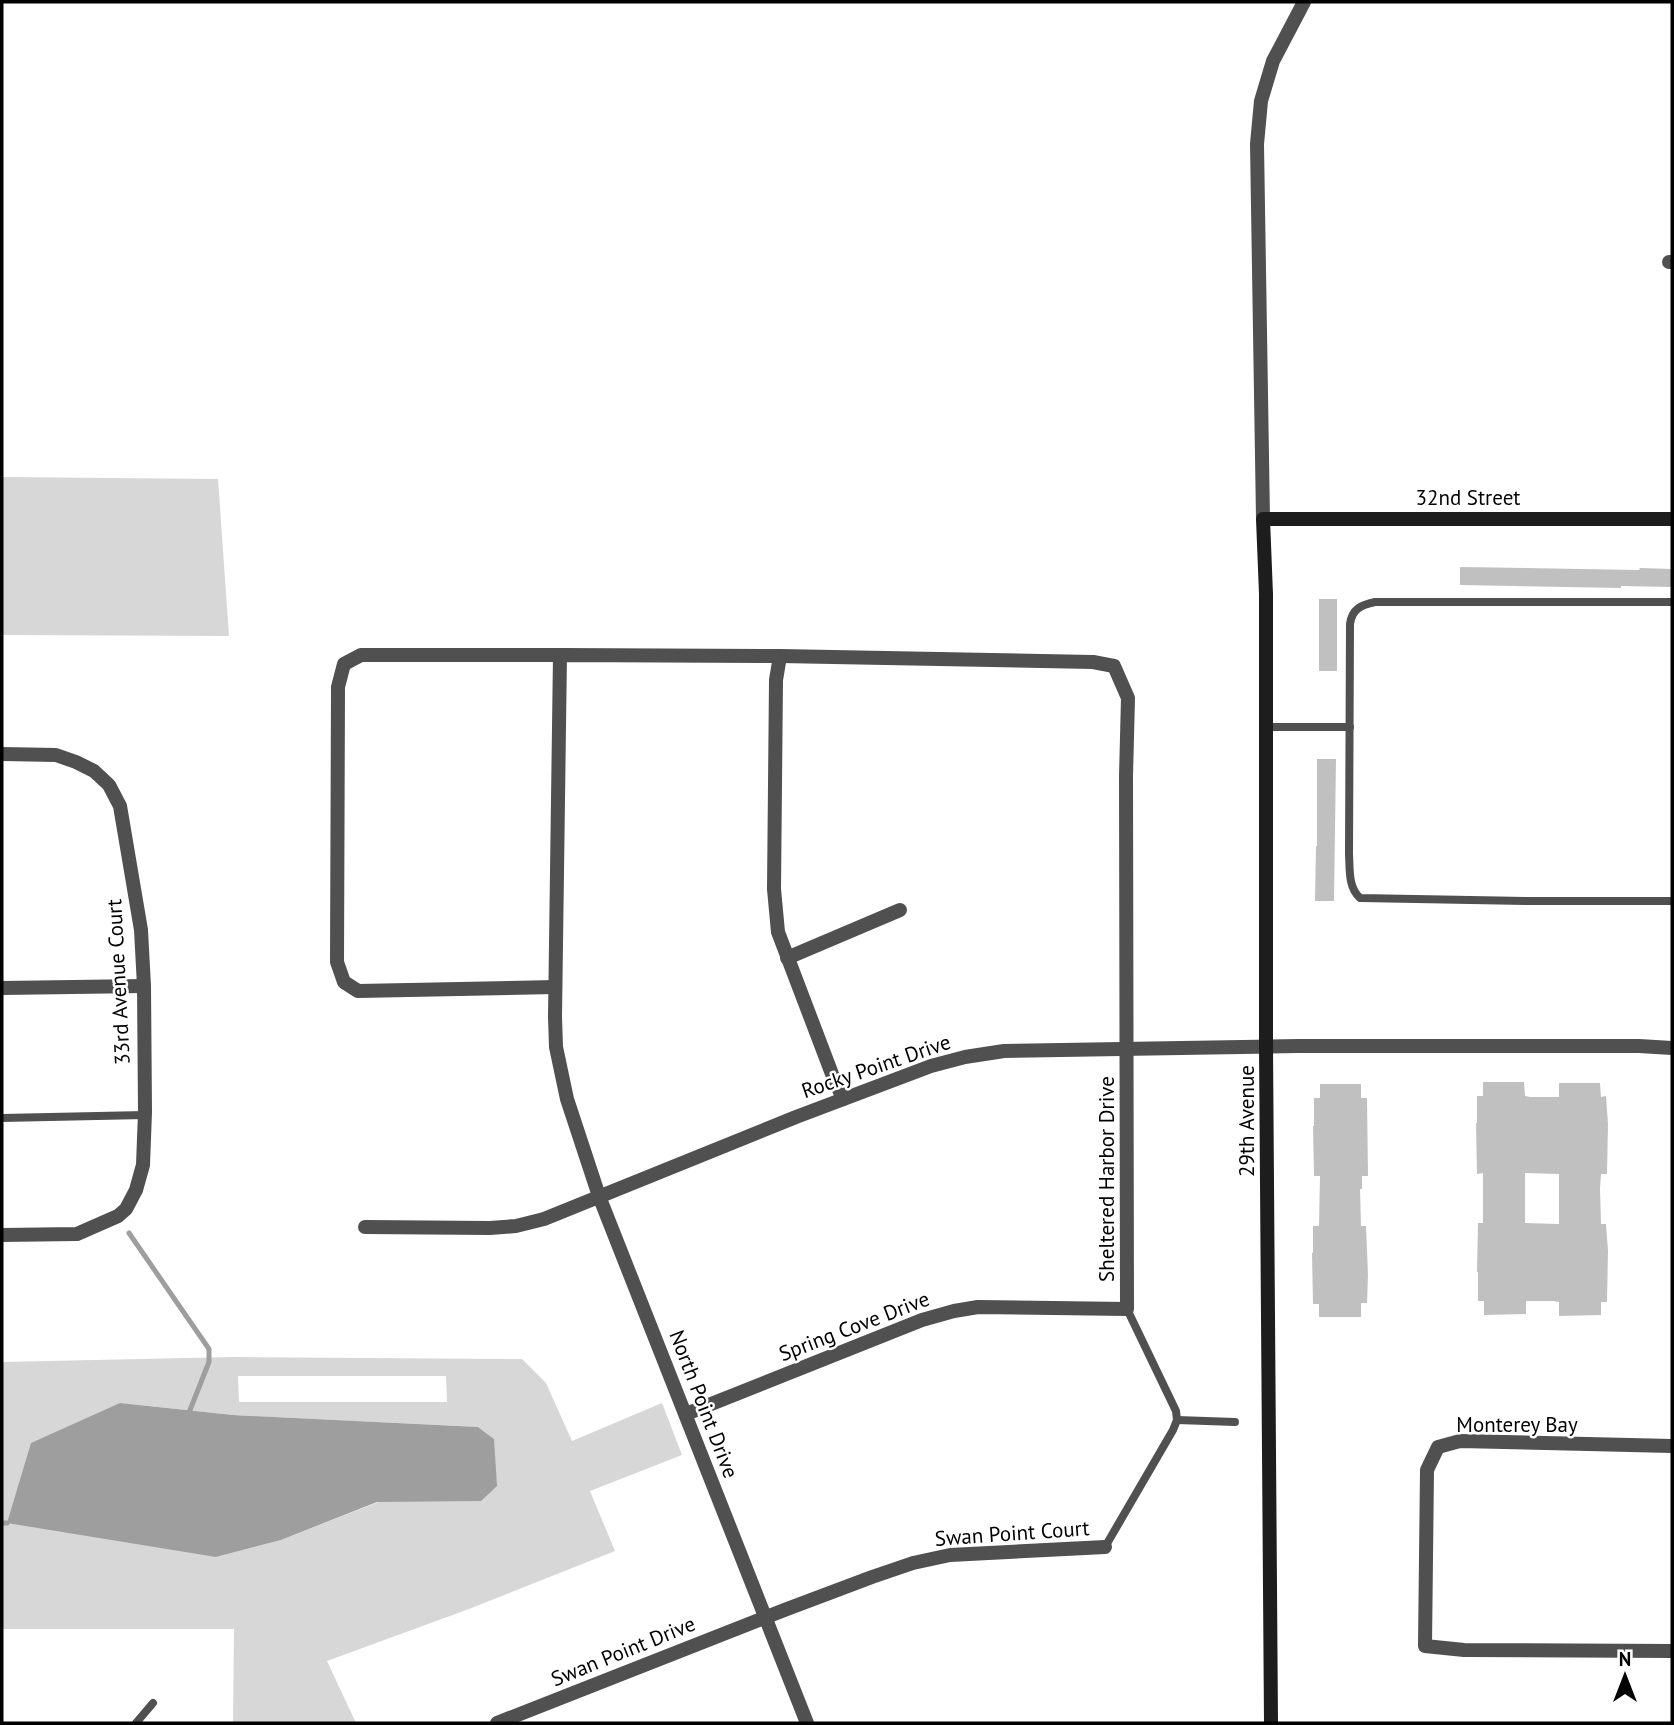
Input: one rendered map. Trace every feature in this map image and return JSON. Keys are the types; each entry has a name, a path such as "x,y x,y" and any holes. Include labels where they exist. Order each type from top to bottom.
{"street":[{"path":"1263,519 1257,144 1261,102 1273,61 1304,2"},
{"name":"32nd Street","path":"1263,519 1672,519"},
{"name":"29th Avenue","path":"1263,519 1266,594 1271,1723"},
{"path":"555,987 358,990 344,982 337,962 338,687 344,664 361,655 780,656 776,680 774,889 778,932 843,1099"},
{"name":"North Point Drive","path":"560,655 555,987 556,1047 567,1099 599,1196 807,1723"},
{"name":"Sheltered Harbor Drive","path":"780,656 1093,662 1114,666 1128,698 1127,1309"},
{"name":"33rd Avenue Court","path":"2,754 57,755 93,771 109,785 120,806 141,930 145,1115 143,1165 136,1190 126,1209 118,1216 77,1234 2,1235"},
{"path":"787,958 900,910"},
{"path":"2,988 144,986"},
{"name":"Rocky Point Drive","path":"365,1227 490,1228 516,1226 544,1219 931,1066 1004,1051 1266,1047 1672,1048"},
{"name":"Spring Cove Drive","path":"686,1414 922,1320 954,1311 978,1307 1127,1309"},
{"name":"Monterey Bay","path":"1672,1446 1460,1441 1438,1447 1427,1470 1425,1646 1464,1650 1672,1651"},
{"name":"Swan Point Court","path":"765,1617 882,1573 950,1555 1105,1547"},
{"name":"Swan Point Drive","path":"497,1723 765,1617"}],"lane":[{"path":"1672,602 1375,601 1361,606 1351,615 1350,624 1350,881 1354,892 1360,898 1672,901"},
{"path":"1266,727 1350,727"},
{"path":"2,1118 145,1115"},
{"path":"1105,1547 1177,1420 1176,1411 1127,1309"},
{"path":"1177,1420 1235,1422"},
{"path":"136,1723 153,1703"}],"shaded area":[{"path":"2,477 218,479 229,636 2,635"},
{"path":"233,1357 522,1359 546,1383 572,1441 662,1403 682,1455 590,1491 615,1551 327,1661 356,1723 233,1723 234,1629 2,1629 2,1362","holes":["238,1376 446,1376 447,1402 239,1402","120,1403 233,1415 478,1427 494,1439 481,1501 381,1501 281,1540 216,1557"]},
{"path":"120,1403 233,1415 478,1427 494,1439 497,1486 481,1501 377,1502 281,1540 216,1557 7,1523 31,1443"}],"building":[{"path":"1460,567 1672,569 1672,587 1460,585"},
{"path":"1319,599 1337,599 1337,671 1319,671"},
{"path":"1317,759 1336,759 1334,901 1315,901"},
{"path":"1483,1082 1524,1082 1525,1096 1530,1097 1559,1097 1559,1083 1600,1083 1601,1097 1606,1096 1608,1124 1607,1174 1601,1174 1600,1188 1601,1224 1606,1224 1608,1251 1607,1302 1601,1302 1601,1315 1559,1316 1559,1302 1526,1301 1526,1314 1484,1315 1484,1301 1478,1301 1478,1223 1483,1223 1483,1173 1477,1174 1476,1123 1477,1096 1483,1096","holes":["1525,1173 1559,1174 1559,1224 1525,1223"]},
{"path":"1320,1084 1361,1084 1361,1098 1367,1098 1368,1176 1362,1176 1360,1189 1361,1226 1366,1226 1368,1275 1367,1303 1361,1303 1361,1317 1319,1317 1319,1304 1313,1304 1313,1226 1319,1226 1320,1176 1314,1176 1313,1126 1314,1098 1320,1098"}],"waterway":[{"path":"129,1233 209,1349 209,1362 190,1410"},
{"path":"2,1523 7,1523"}]}
